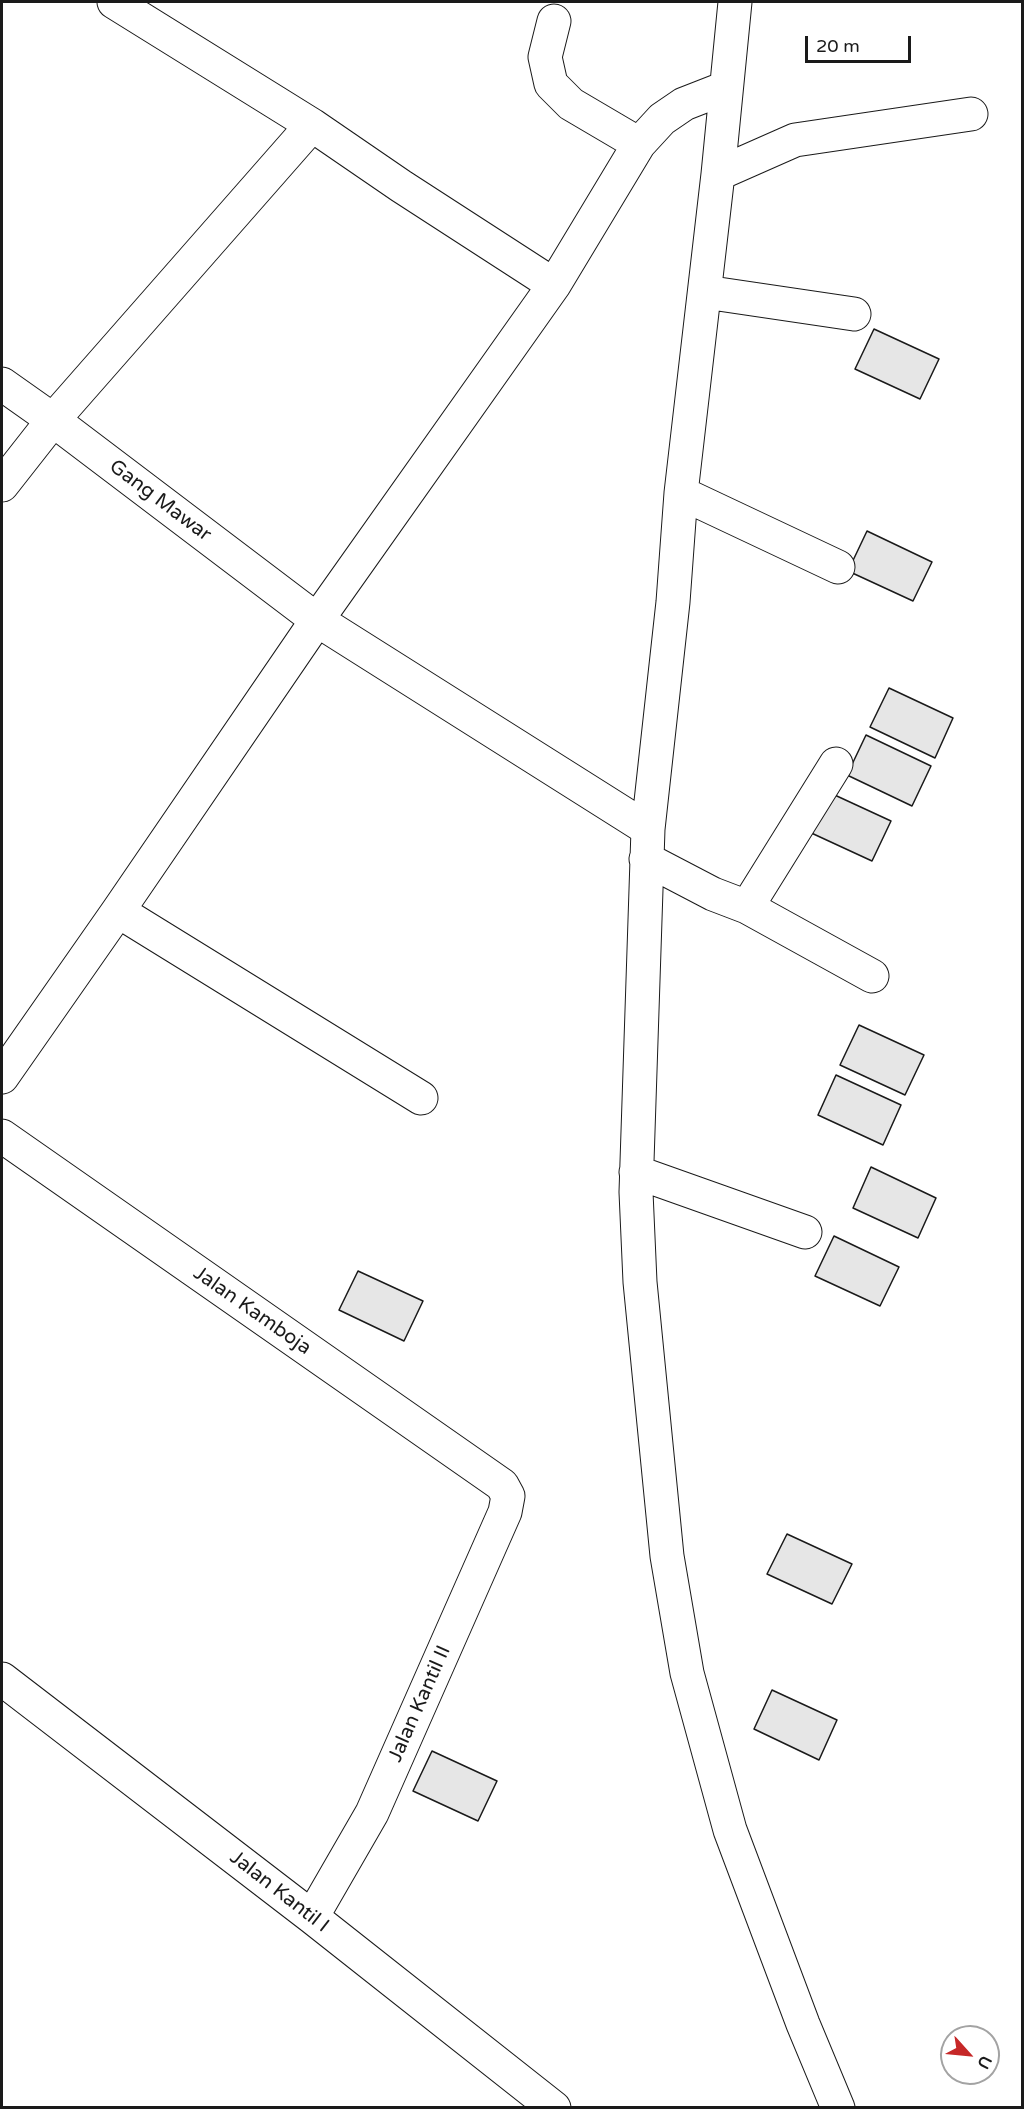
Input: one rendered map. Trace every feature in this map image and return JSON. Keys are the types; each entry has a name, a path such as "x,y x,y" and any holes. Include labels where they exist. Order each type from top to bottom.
{"street":[{"path":"114,2 312,125 554,285"},
{"path":"735,2 718,174 681,493 674,602 647,844 636,1172 640,1282 667,1556 687,1673 730,1830 803,2024 838,2108"},
{"path":"554,21 545,57 551,84 571,104 639,144"},
{"path":"6,1062 118,911 317,620 554,285 639,144 662,119 684,104 725,88"},
{"path":"718,174 795,140 971,114"},
{"path":"2,485 53,420 312,125"},
{"path":"705,292 854,314"},
{"name":"Gang Mawar","path":"2,384 317,620 647,844 713,894 747,907 872,976"},
{"path":"681,493 838,567"},
{"path":"747,907 836,764"},
{"path":"118,911 421,1098"},
{"name":"Jalan Kamboja","path":"2,1136 502,1485"},
{"path":"636,1172 805,1232"},
{"name":"Jalan Kantil II","path":"312,1917 372,1813 505,1512 508,1496 502,1485"},
{"name":"Jalan Kantil I","path":"2,1679 312,1917 554,2108"}],"building":[{"path":"874,329 939,359 920,399 855,369"},
{"path":"867,531 932,562 913,601 848,571"},
{"path":"889,688 953,718 935,758 870,727"},
{"path":"866,735 931,766 912,806 847,775"},
{"path":"826,791 891,821 872,861 807,831"},
{"path":"859,1025 924,1055 905,1095 840,1065"},
{"path":"836,1075 901,1105 883,1145 818,1115"},
{"path":"871,1167 936,1198 918,1238 853,1208"},
{"path":"834,1236 899,1267 880,1306 815,1276"},
{"path":"358,1271 423,1301 404,1341 339,1310"},
{"path":"787,1534 852,1564 832,1604 767,1574"},
{"path":"772,1690 837,1720 819,1760 754,1729"},
{"path":"432,1751 497,1781 478,1821 413,1791"}]}
